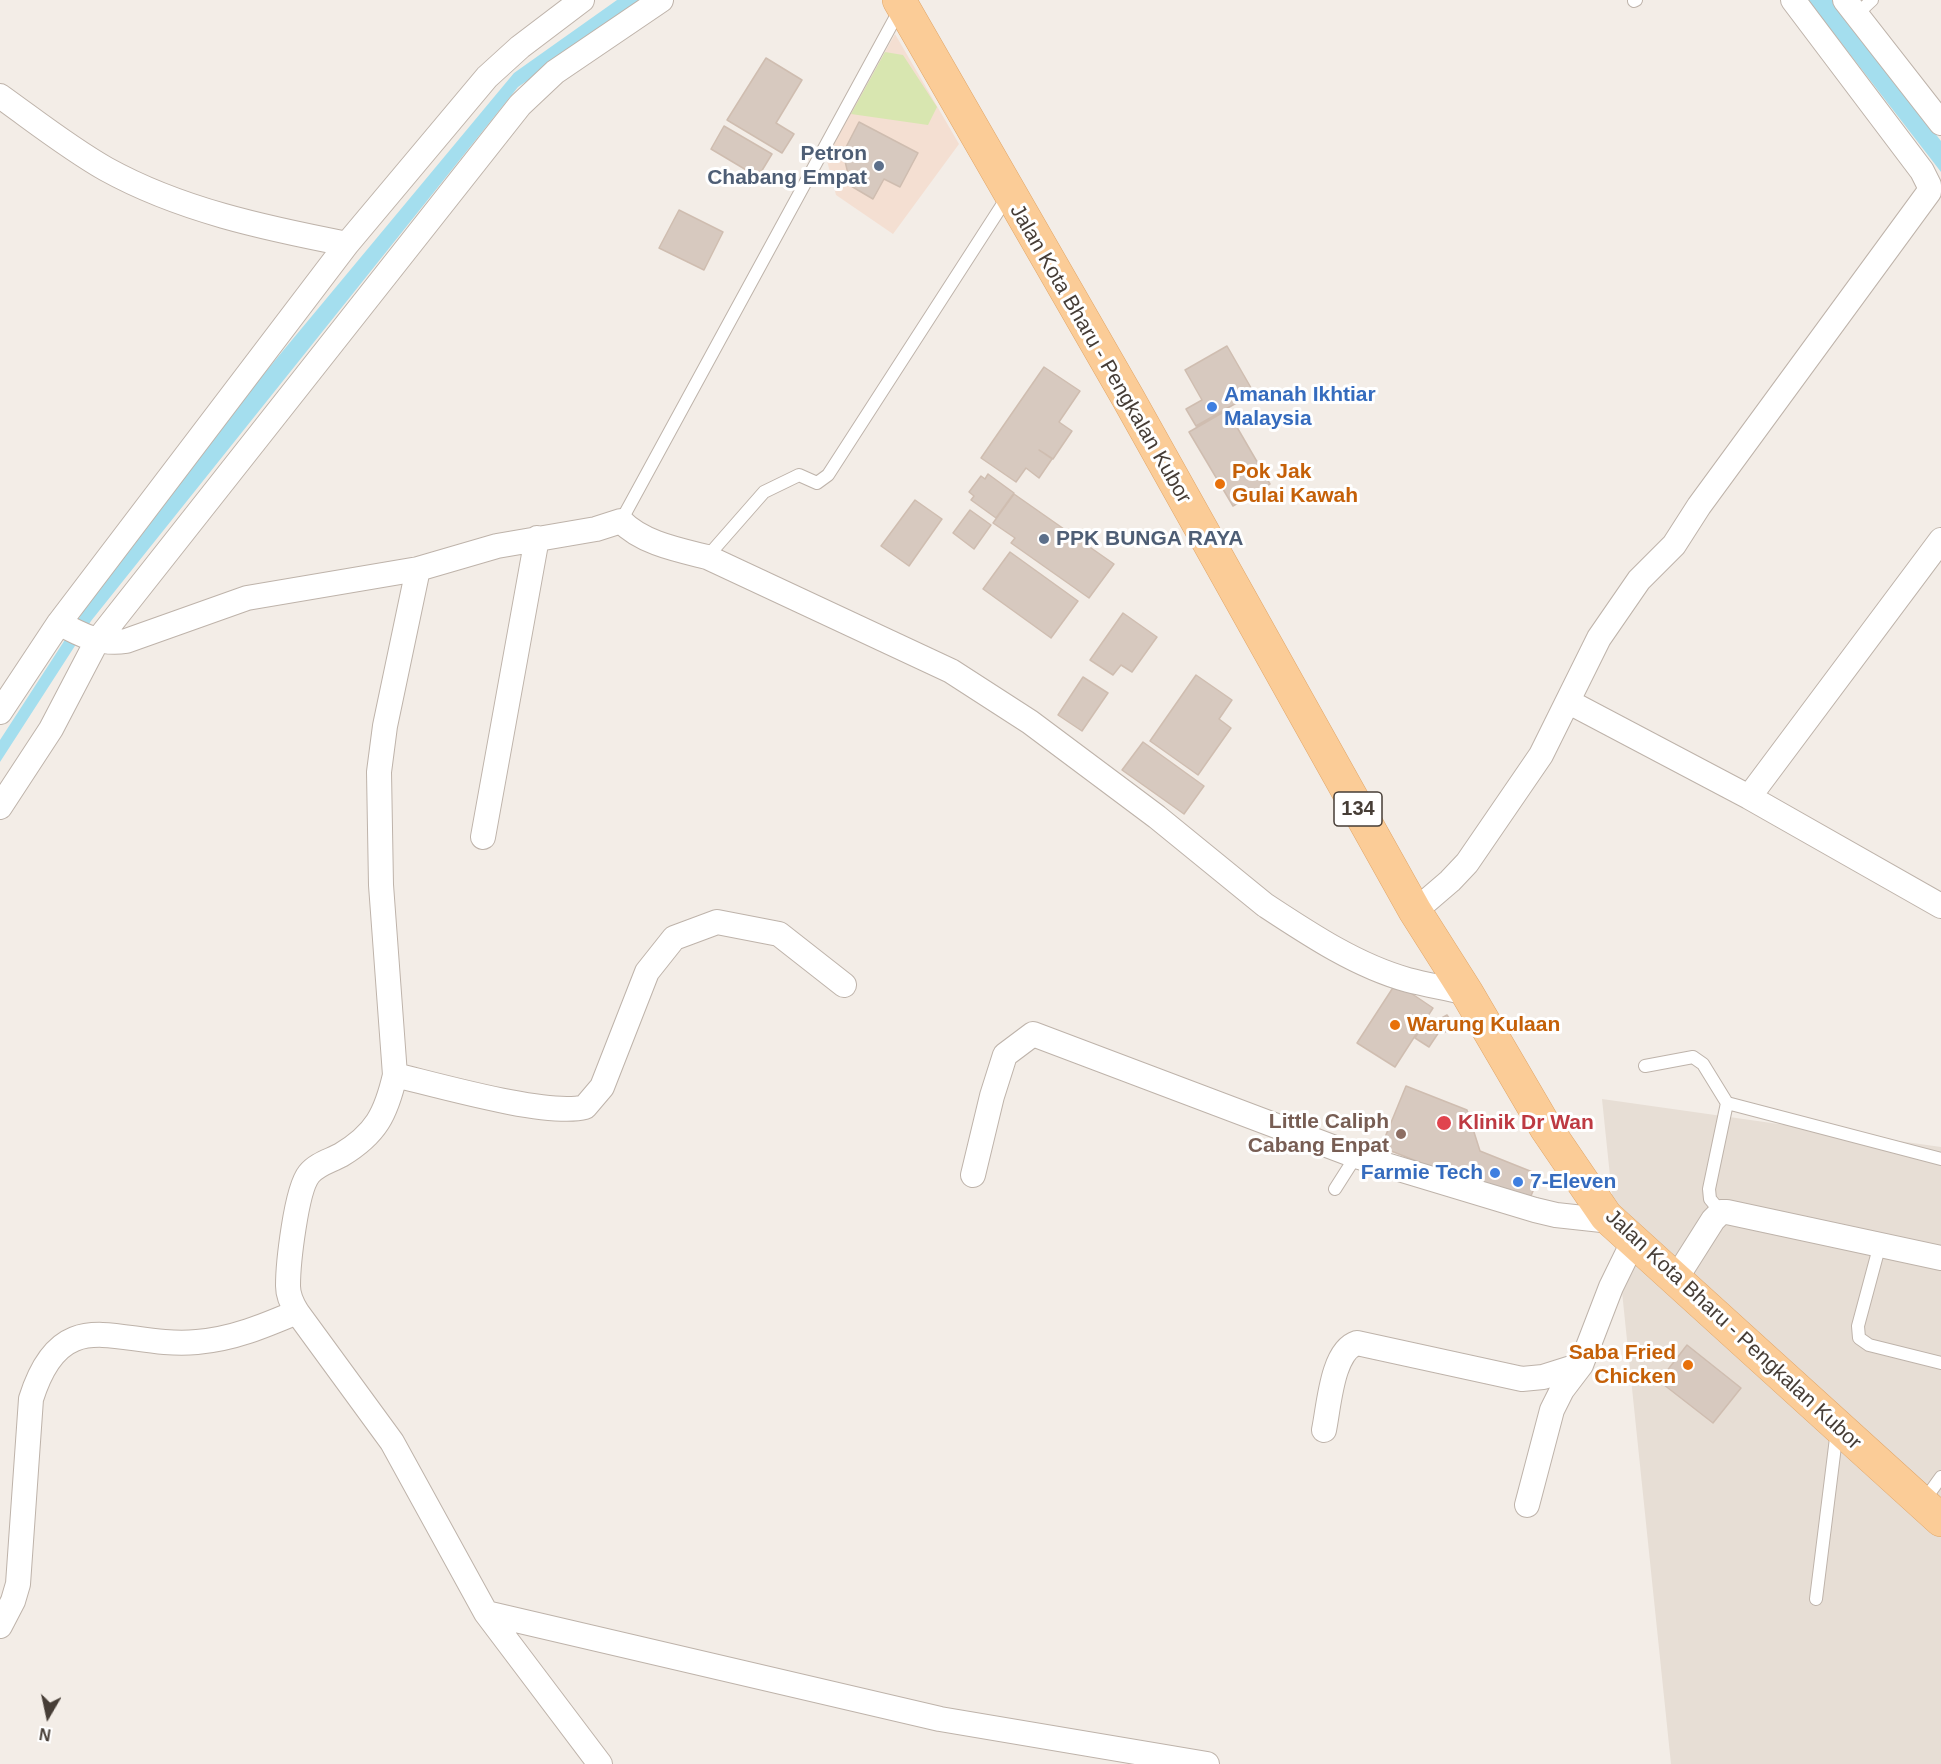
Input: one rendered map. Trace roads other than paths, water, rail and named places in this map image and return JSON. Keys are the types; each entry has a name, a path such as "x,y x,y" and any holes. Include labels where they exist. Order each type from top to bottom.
{"main road":[{"name":"Jalan Kota Bharu - Pengkalan Kubor","path":"902,2 1009,195 1128,398 1415,911 1467,993 1546,1128 1622,1231 1837,1426 1935,1500"}],"street":[{"path":"0,807 51,729 77,632 347,244 499,65 582,0"},
{"path":"3,700 77,632 520,105 555,72 661,0"},
{"path":"1415,911 1467,863 1541,755 1569,702 1586,663 1631,590 1674,545 1706,496 1929,192 1929,185 1922,171 1793,0"},
{"path":"1858,5 1941,123"},
{"path":"0,96 106,169 154,192 251,225 347,244"},
{"path":"77,632 126,641 247,598 418,569 497,546 596,529 621,521 631,531 677,549 707,557 951,671 1030,722 1148,810 1265,905 1345,954 1408,980 1467,993"},
{"path":"483,837 537,538"},
{"path":"1749,797 1941,540"},
{"path":"418,569 385,726 379,782 381,897 395,1075 390,1099 369,1136 339,1156 318,1166 306,1178 296,1215 288,1287 291,1302 297,1312 392,1442 486,1613 600,1764"},
{"path":"1569,702 1749,797 1941,906"},
{"path":"395,1075 467,1092 556,1108 585,1107 595,1098 605,1080 646,972 674,938 717,922 779,934 844,985"},
{"path":"974,1175 992,1096 1005,1055 1033,1034 1356,1156 1535,1210 1622,1231 1611,1287 1581,1365 1562,1390 1552,1410 1527,1505"},
{"path":"1674,1280 1713,1220 1721,1212 1732,1212 1941,1258"},
{"path":"0,1626 13,1601 18,1584 31,1399 39,1375 56,1349 83,1336 194,1343 223,1339 244,1334 297,1312"},
{"path":"1324,1430 1339,1360 1348,1346 1357,1342 1522,1378 1543,1377 1581,1365"},
{"path":"486,1613 940,1719 1206,1764"}],"lane":[{"path":"621,521 902,2"},
{"path":"707,557 764,492 799,475 818,483 828,475 1009,195"},
{"path":"1645,1066 1693,1057 1703,1064 1727,1103 1709,1189 1710,1199 1721,1212"},
{"path":"1727,1103 1941,1159"},
{"path":"1335,1189 1356,1156"},
{"path":"1880,1244 1857,1326 1859,1338 1869,1345 1941,1363"},
{"path":"1816,1599 1837,1426"}],"water":[{"path":"617,0 646,0 518,87 91,621 0,762 0,740 129,541 193,459 514,73"},
{"path":"1808,0 1832,0 1941,141 1941,172"}],"place":[{"name":"Petron Chabang Empat","path":"879,166"},
{"name":"Amanah Ikhtiar Malaysia","path":"1212,407"},
{"name":"Pok Jak Gulai Kawah","path":"1220,484"},
{"name":"PPK BUNGA RAYA","path":"1044,539"},
{"name":"Warung Kulaan","path":"1395,1025"},
{"name":"Klinik Dr Wan","path":"1444,1123"},
{"name":"Little Caliph Cabang Enpat","path":"1401,1134"},
{"name":"Farmie Tech","path":"1495,1173"},
{"name":"7-Eleven","path":"1518,1182"},
{"name":"Saba Fried Chicken","path":"1688,1365"}]}
